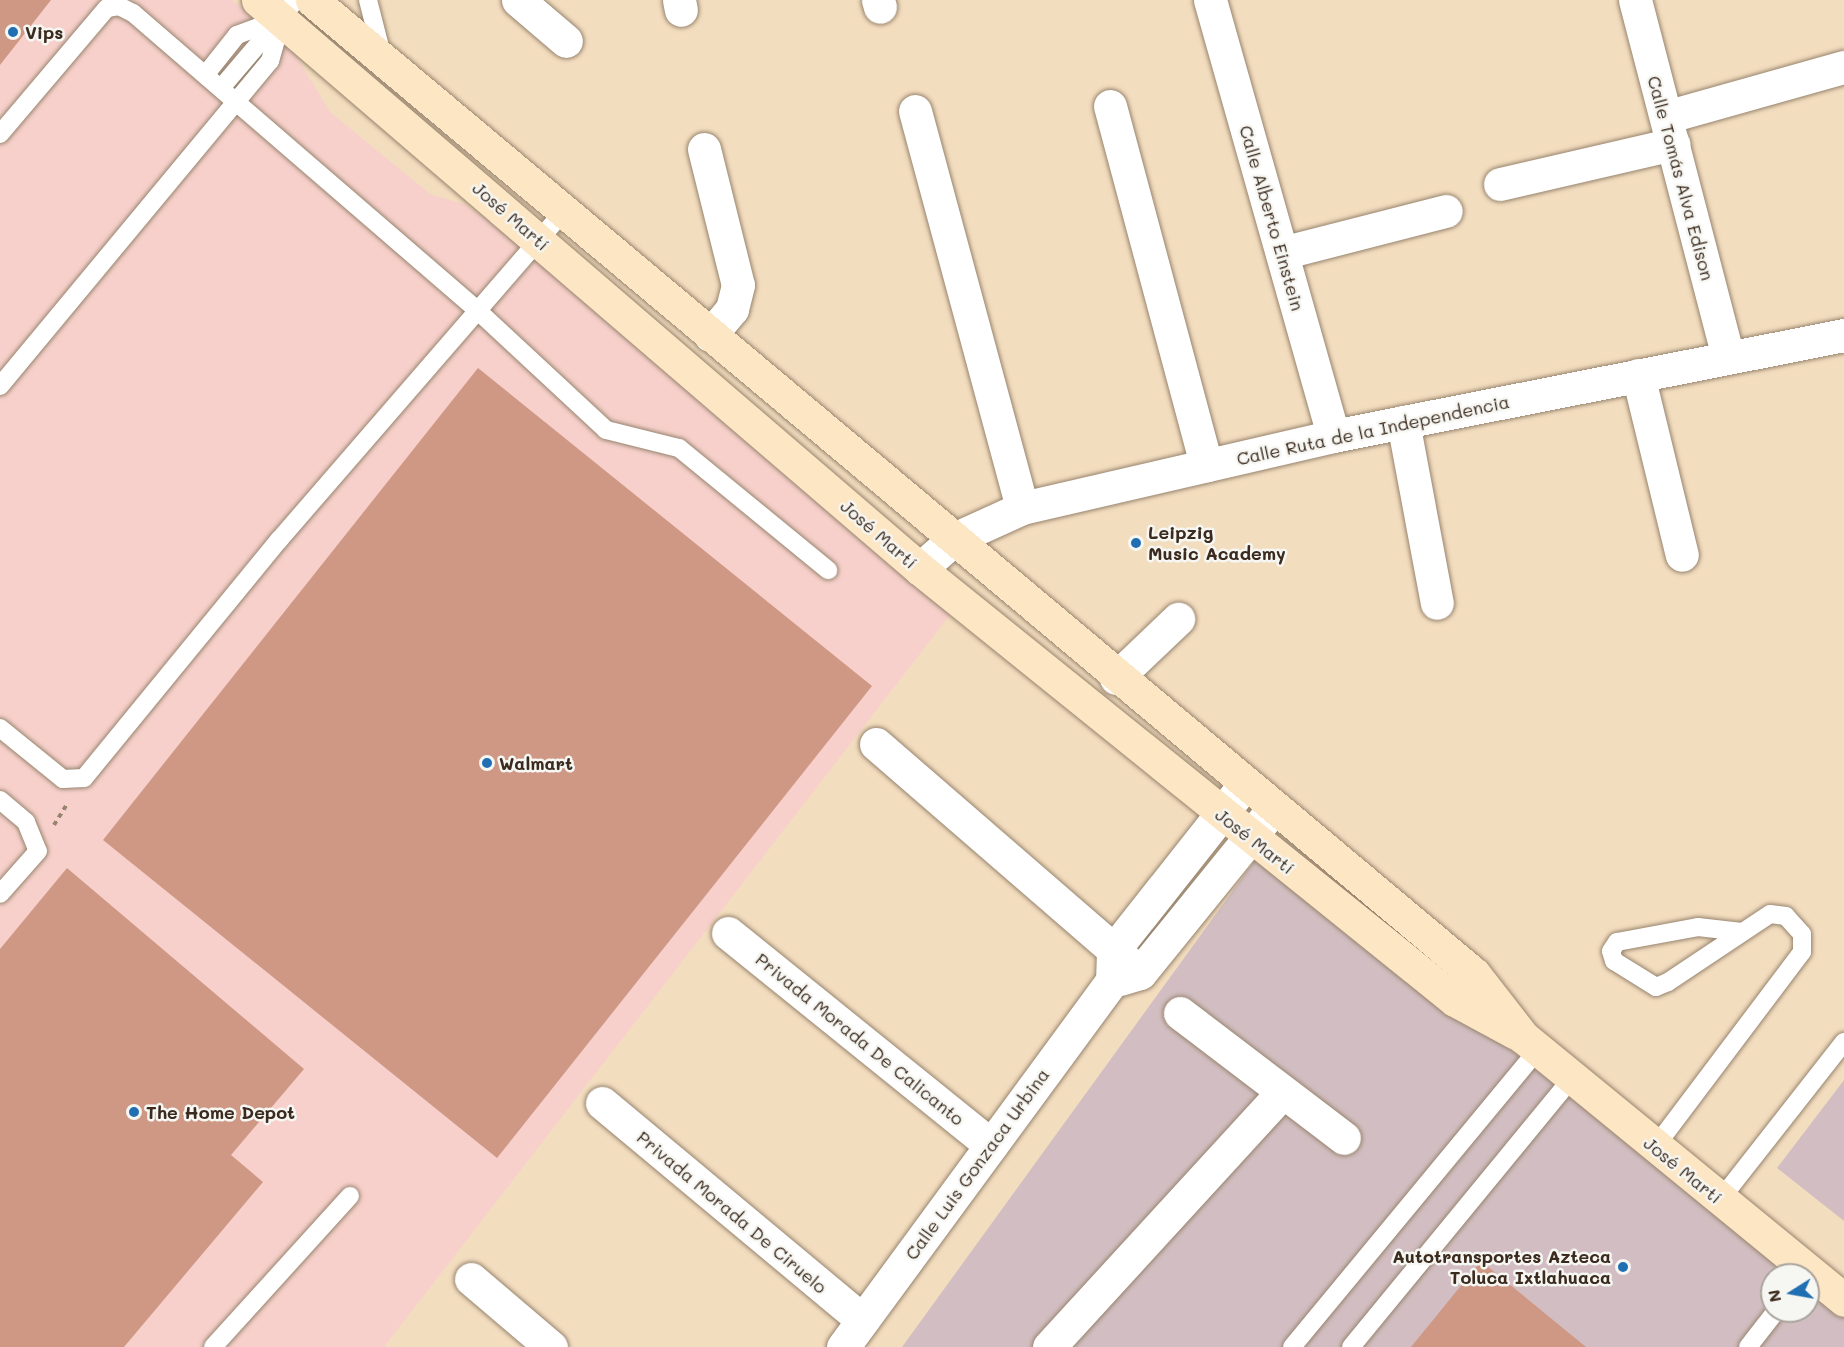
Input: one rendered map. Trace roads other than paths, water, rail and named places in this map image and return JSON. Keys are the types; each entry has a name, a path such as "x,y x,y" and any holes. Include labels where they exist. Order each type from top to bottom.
{"main road":[{"name":"José Martí","path":"312,0 383,57 563,212 954,539 1116,678 1474,974 1531,1043 1793,1263"},
{"name":"José Martí","path":"279,6 540,240 920,569 1221,815 1455,1000 1531,1043"},
{"name":"José Martí","path":"1820,1283 1844,1300"}],"street":[{"path":"518,0 566,41"},
{"name":"Calle Alberto Einstein","path":"1210,0 1333,436"},
{"name":"Calle Tomás Alva Edison","path":"1635,0 1728,357"},
{"path":"1500,184 1669,131 1844,67"},
{"path":"1110,106 1206,465"},
{"path":"915,111 1022,508"},
{"path":"704,149 738,285 732,309 710,335"},
{"path":"1282,253 1446,211"},
{"name":"Calle Ruta de la Independencia","path":"920,569 954,539 1022,508 1333,436 1844,335"},
{"path":"1638,375 1682,555"},
{"path":"1403,422 1437,603"},
{"path":"1116,678 1178,619"},
{"path":"876,744 1122,969"},
{"name":"Calle Luis Gonzaca Urbina","path":"843,1347 1122,969 1221,815 1244,785"},
{"name":"Calle Luis Gonzaca Urbina","path":"1122,969 1250,837 1273,809"},
{"name":"Privada Morada De Calicanto","path":"728,933 991,1145"},
{"path":"1180,1013 1344,1138"},
{"path":"1049,1347 1282,1093"},
{"name":"Privada Morada De Ciruelo","path":"602,1103 862,1320"},
{"path":"471,1279 551,1347"}],"lane":[{"path":"368,0 383,57"},
{"path":"3,124 107,8 119,6 206,74 477,310 606,430 679,448 828,570"},
{"path":"206,74 237,35 279,6"},
{"path":"222,88 279,6"},
{"path":"0,386 270,61 279,6"},
{"path":"0,728 63,779 84,778 477,310 563,212"},
{"path":"0,800 26,822 38,851 1,890"},
{"path":"1655,1147 1802,952 1802,934 1779,913 1742,932 1656,987 1614,961 1611,951 1617,942 1698,927 1742,932"},
{"path":"1720,1200 1844,1042"},
{"path":"1292,1347 1531,1043"},
{"path":"1351,1347 1572,1078"},
{"path":"213,1347 350,1196"},
{"path":"1748,1347 1767,1323"}],"place":[{"name":"Vips","path":"13,32"},
{"name":"Leipzig Music Academy","path":"1136,543"},
{"name":"Walmart","path":"487,763"},
{"name":"The Home Depot","path":"134,1112"},
{"name":"Autotransportes Azteca Toluca Ixtlahuaca","path":"1623,1267"}]}
